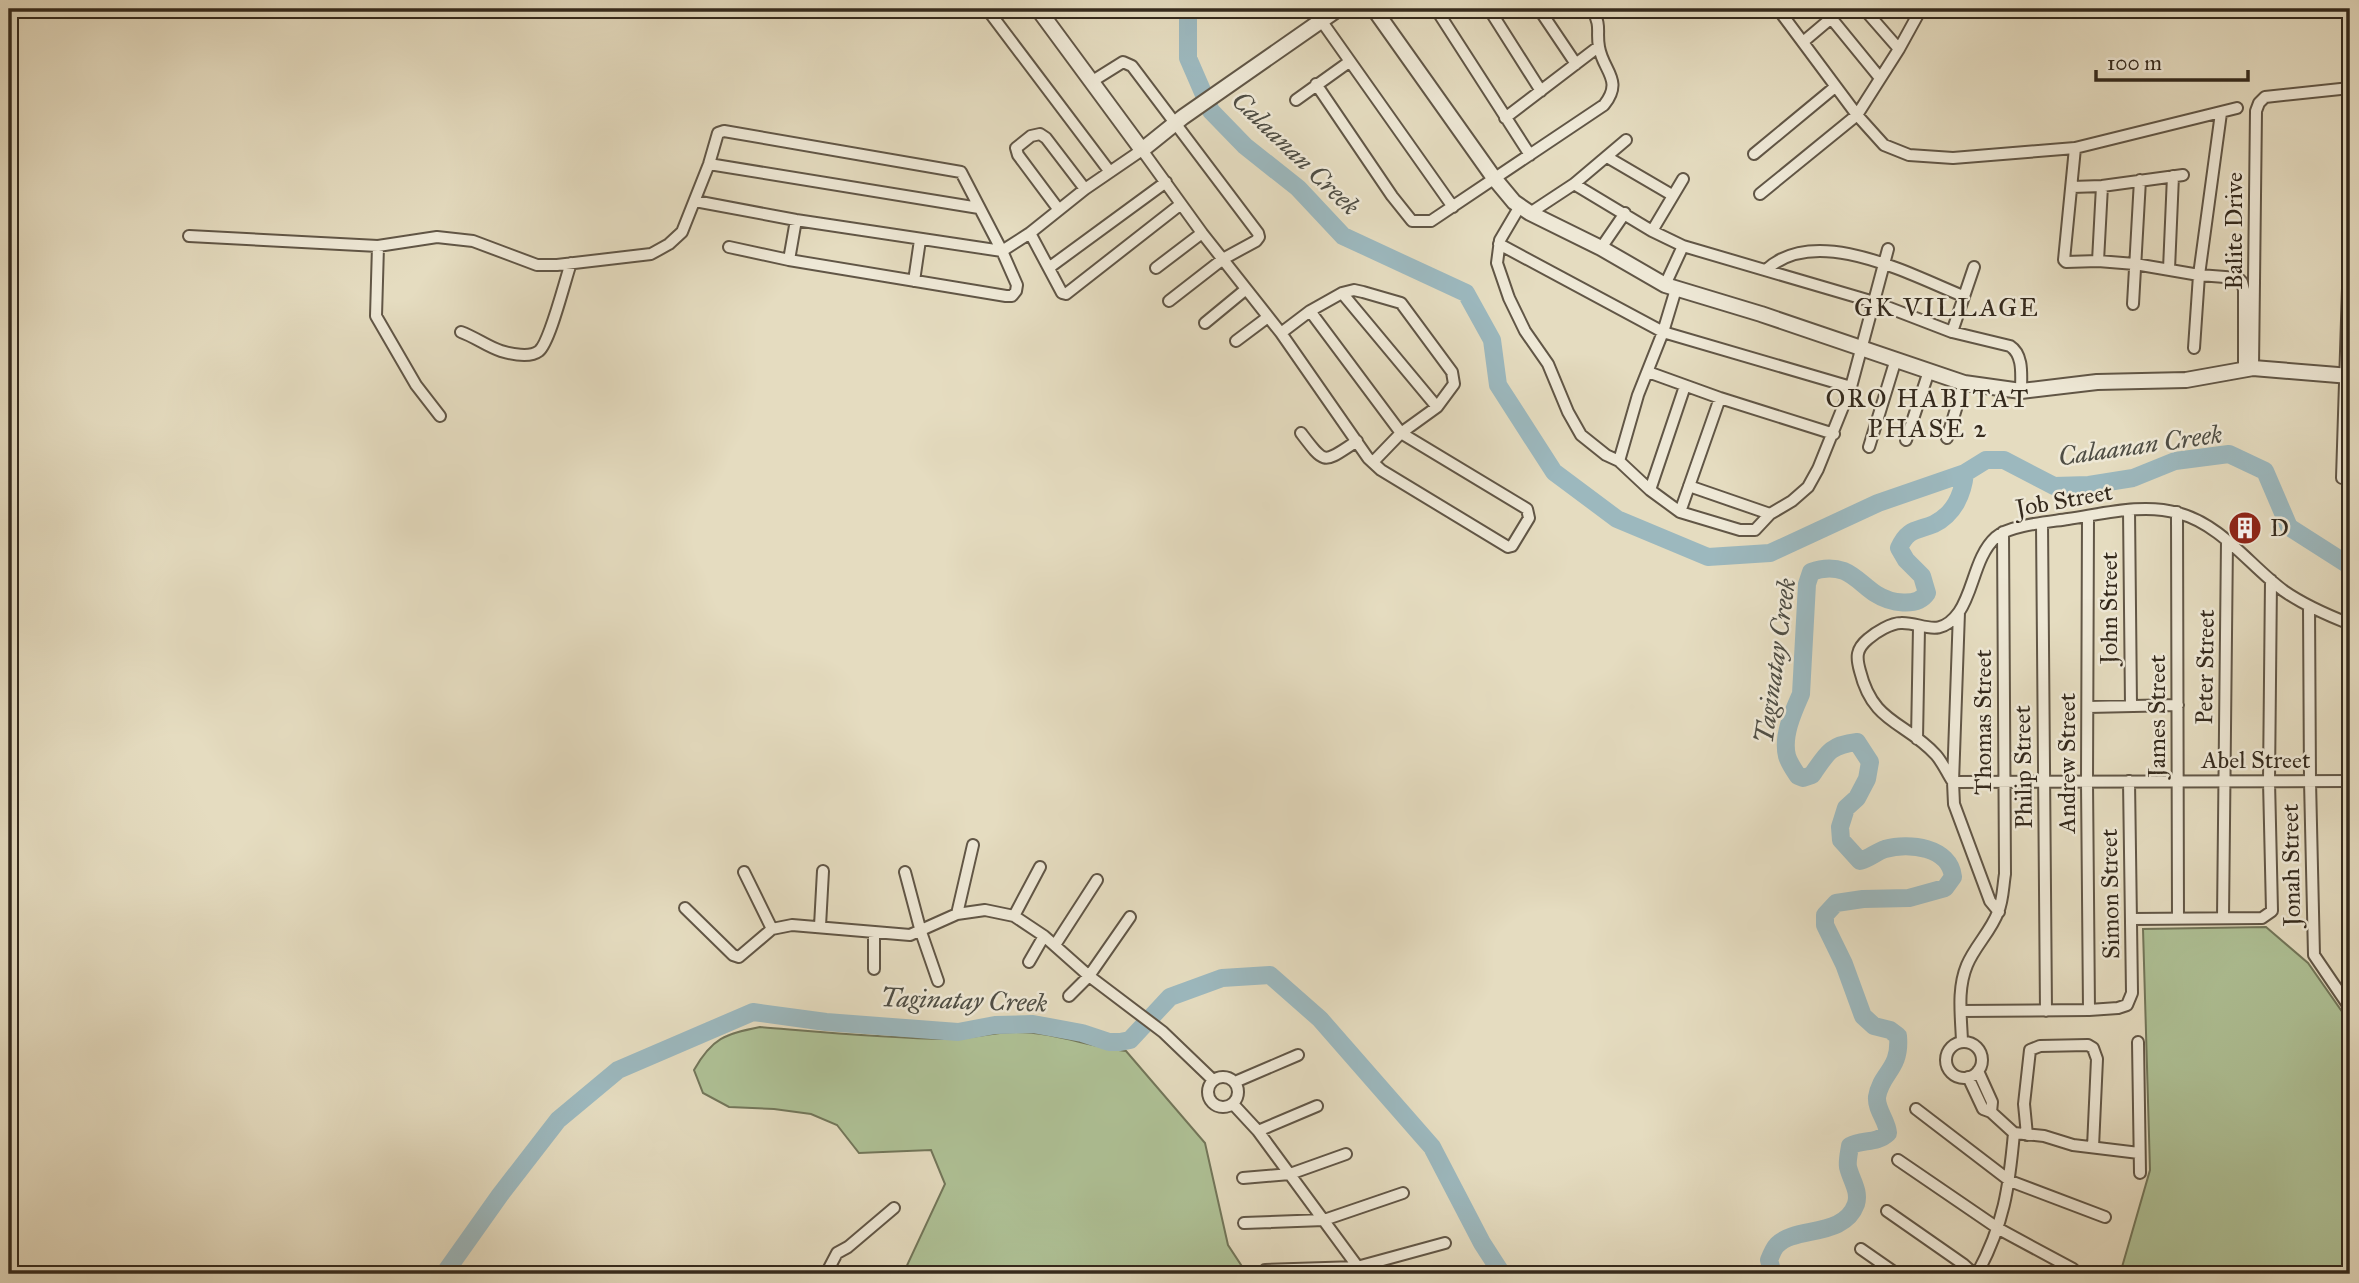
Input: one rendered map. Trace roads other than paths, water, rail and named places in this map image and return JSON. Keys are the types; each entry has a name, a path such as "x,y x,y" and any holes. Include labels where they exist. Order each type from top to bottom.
{"street":[{"path":"988,9 1110,172"},
{"path":"1038,9 1202,233 1281,333 1373,462 1381,470 1508,547 1514,544 1529,518 1527,509 1401,433 1310,311"},
{"path":"695,201 796,220 1002,251 1234,82 1317,14 1338,9"},
{"path":"1374,9 1494,178 1525,210 1671,287 1964,383 2021,391 2097,382 2186,380 2248,369 2348,376"},
{"path":"1436,9 1530,155"},
{"path":"1489,9 1541,91"},
{"path":"1539,9 1576,64"},
{"path":"1316,84 1412,221 1431,221 1604,105 1611,95 1612,77 1598,47 1600,31 1592,9"},
{"path":"1803,42 1842,9"},
{"path":"1864,9 1899,49"},
{"path":"1781,10 1857,115 1884,145 1909,155 1953,158 2075,148 2237,108"},
{"path":"1760,194 1857,115 1899,49 1917,11"},
{"path":"1317,14 1453,207"},
{"path":"1831,18 1880,79"},
{"path":"1505,118 1598,47"},
{"path":"1091,82 1118,64 1127,62 1179,120 1258,233 1256,241 1223,259 1169,301"},
{"path":"1296,100 1349,62"},
{"path":"1754,154 1835,87"},
{"name":"Balite Drive","path":"2248,369 2256,111 2265,97 2350,88"},
{"path":"2194,348 2199,275 2221,113"},
{"path":"189,236 378,246 437,237 480,243 537,265 652,254 682,232 709,164 718,133 724,131 958,170 1002,251 1017,285 1016,292 1012,296 914,281 729,247"},
{"path":"1059,210 1018,155 1016,148 1031,136 1040,134 1046,138 1085,189"},
{"path":"1626,140 1574,184 1525,210 1506,228 1499,244 1497,263 1509,298 1525,331 1548,364 1581,435 1606,455 1619,461 1680,512 1750,531 1755,530 1770,513 1792,501 1808,487 1835,434 1851,387 1888,249"},
{"path":"2075,148 2064,260 2135,264 2199,275 2230,277 2242,282 2248,369"},
{"path":"1606,157 1672,195"},
{"path":"709,164 979,208"},
{"path":"2072,187 2102,186 2178,176 2169,269"},
{"path":"1652,231 1683,179"},
{"path":"2133,304 2140,180"},
{"path":"1050,267 1166,182"},
{"path":"1574,184 1652,231 1683,246 1874,302 1952,332 2010,346 2017,350 2020,358 2021,391"},
{"path":"2098,261 2102,186"},
{"path":"1030,233 1062,293 1069,293 1181,204"},
{"path":"1601,248 1625,214"},
{"path":"789,260 796,220"},
{"path":"2343,478 2348,376 2350,225"},
{"path":"1156,268 1202,233"},
{"path":"914,281 920,240"},
{"path":"1499,244 1663,332 1851,387"},
{"path":"378,246 376,316 416,385 440,416"},
{"path":"1619,461 1638,395 1663,332 1671,287 1683,246"},
{"path":"1766,270 1788,255 1819,251 1842,252 1883,264 1963,296"},
{"path":"461,332 500,351 532,354 539,351 551,326 570,263"},
{"path":"1952,332 1974,267"},
{"path":"1205,323 1245,290"},
{"path":"1281,333 1310,311 1342,293 1354,290 1363,292 1401,303 1452,372 1454,384 1437,407 1401,433 1373,462"},
{"path":"1342,293 1437,407"},
{"path":"1236,341 1268,317"},
{"path":"1869,447 1896,359"},
{"path":"1906,440 1929,371"},
{"path":"1648,372 1835,434"},
{"path":"1947,438 1964,383"},
{"path":"1650,489 1685,386"},
{"path":"1680,512 1720,398"},
{"path":"1301,433 1318,456 1325,459 1357,441"},
{"path":"1689,486 1770,513"},
{"name":"Job Street","path":"1959,612 1985,552 2003,532 2042,523 2129,510 2178,512 2199,521 2227,541 2271,580 2309,606 2350,624"},
{"name":"John Street","path":"2129,510 2131,706"},
{"name":"James Street","path":"2178,512 2178,919"},
{"name":"Andrew Street","path":"2088,516 2089,1010"},
{"name":"Philip Street","path":"2042,523 2046,1011"},
{"name":"Thomas Street","path":"1999,912 2005,874 2003,532"},
{"name":"Peter Street","path":"2223,918 2227,541"},
{"path":"2132,919 2262,918 2272,911 2269,781 2271,580"},
{"name":"Jonah Street","path":"2309,606 2314,955 2350,1007"},
{"path":"1953,782 1936,755 1879,711 1863,683 1857,658 1861,645 1887,628 1899,623 1927,629 1938,627 1949,622 1959,612"},
{"path":"1959,612 1954,804 1990,901 1999,912 1967,965 1960,993 1962,1041"},
{"path":"1917,738 1919,627"},
{"path":"2088,707 2178,705"},
{"name":"Simon Street","path":"2089,1010 2118,1008 2127,1004 2132,993 2129,781"},
{"name":"Abel Street","path":"1953,782 2350,781"},
{"path":"957,914 973,845"},
{"path":"1014,916 1040,867"},
{"path":"820,926 822,871"},
{"path":"744,872 772,929"},
{"path":"905,872 938,981"},
{"path":"1981,873 2005,874"},
{"path":"1055,945 1097,880"},
{"path":"685,908 733,955 739,957 772,929 792,925 909,935 957,914 985,910 1014,916 1044,936 1089,976 1163,1032 1213,1080"},
{"path":"1069,996 1089,976 1130,917"},
{"path":"874,934 874,969"},
{"path":"1029,962 1044,936"},
{"path":"1961,1011 2089,1010"},
{"path":"1962,1041 1973,1044 1981,1053 1982,1059 1973,1074 1962,1078 1952,1073 1946,1063 1951,1046 1962,1041"},
{"path":"2138,1042 2140,1172"},
{"path":"2027,1135 2024,1104 2031,1050 2040,1045 2088,1045 2093,1048 2097,1059 2093,1147"},
{"path":"1235,1082 1238,1091 1233,1104 1225,1108 1211,1102 1208,1088 1213,1080 1222,1077 1235,1082 1298,1055"},
{"path":"1973,1074 1983,1109 1991,1112 2014,1133 2139,1153"},
{"path":"1233,1104 1258,1131 1360,1271"},
{"path":"1258,1131 1317,1106"},
{"path":"1916,1110 2010,1181 2105,1217"},
{"path":"1887,1211 1975,1274 1999,1229 2010,1181 2014,1133"},
{"path":"1243,1178 1290,1174 1346,1154"},
{"path":"1898,1160 1999,1229 2073,1269"},
{"path":"1244,1223 1324,1220 1403,1193"},
{"path":"826,1274 837,1253 848,1247 894,1208"},
{"path":"1265,1270 1360,1271 1445,1243"},
{"path":"1861,1249 1897,1274"}],"waterway":[{"name":"Calaanan Creek","path":"1188,9 1188,58 1211,111 1245,146 1298,188 1343,236 1466,293 1492,340 1498,385 1554,472 1617,519 1708,557 1770,553 1878,503 1965,473 1986,460 2004,460 2054,486 2089,485 2133,478 2175,461 2229,454 2265,471 2289,527 2350,566"},
{"name":"Taginatay Creek","path":"1773,1274 1769,1260 1777,1245 1795,1235 1830,1227 1850,1215 1857,1199 1848,1167 1850,1146 1879,1139 1888,1133 1877,1097 1897,1056 1898,1036 1890,1030 1874,1026 1863,1016 1844,964 1825,925 1825,915 1836,903 1863,899 1909,898 1945,888 1953,877 1944,859 1927,849 1895,847 1860,861 1841,840 1840,827 1846,808 1857,798 1867,779 1870,762 1857,742 1835,748 1812,775 1803,778 1798,776 1789,761 1787,732 1801,694 1807,584 1811,572 1835,569 1848,573 1888,600 1910,602 1923,598 1927,593 1922,576 1906,560 1899,548 1910,533 1934,524 1947,515 1960,496 1965,473"},
{"name":"Taginatay Creek","path":"444,1274 558,1120 618,1070 753,1012 826,1022 958,1032 995,1025 1033,1024 1082,1033 1109,1042 1120,1042 1130,1040 1170,997 1222,978 1270,975 1320,1019 1432,1147 1482,1243 1502,1274"}],"place":[{"name":"D","path":"2245,528"}],"district":[{"name":"GK VILLAGE","path":"1947,307"},
{"name":"ORO HABITAT PHASE 2","path":"1928,413"}]}
